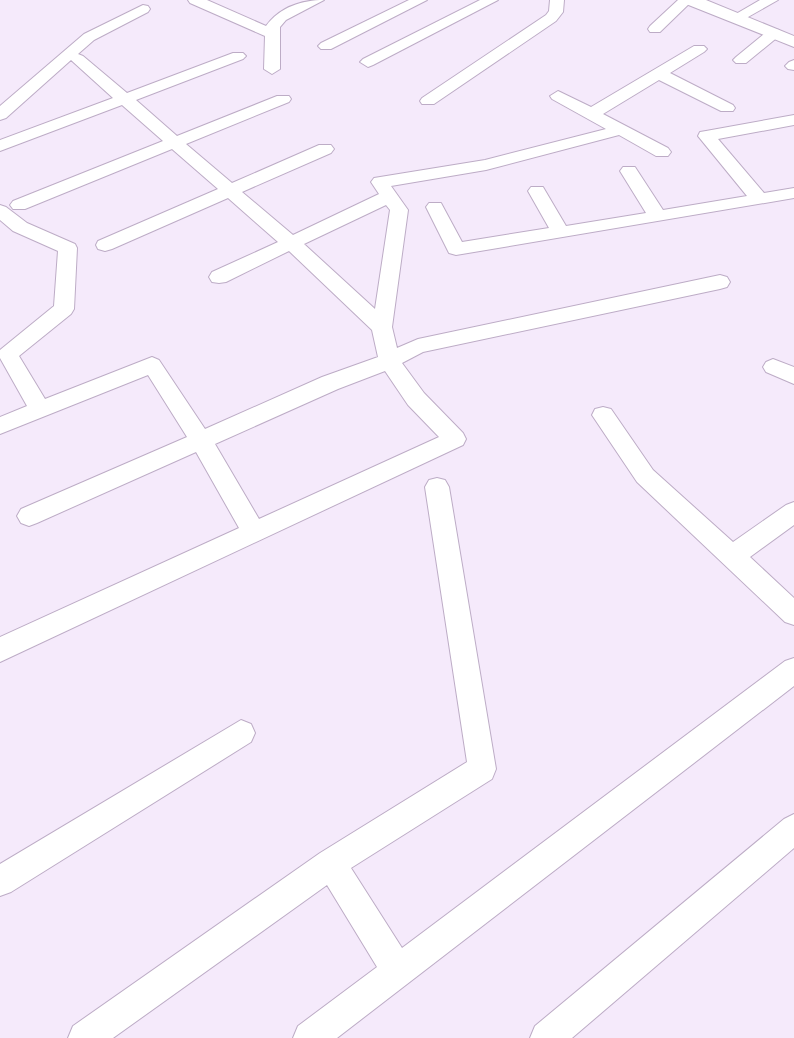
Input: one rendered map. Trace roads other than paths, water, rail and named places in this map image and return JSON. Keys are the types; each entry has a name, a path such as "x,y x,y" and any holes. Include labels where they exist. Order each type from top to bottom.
{"street":[{"path":"195,0 273,34"},
{"path":"272,68 273,27 281,17 317,0"},
{"path":"326,46 420,0"},
{"path":"368,62 491,0"},
{"path":"428,100 533,32 556,12 555,0"},
{"path":"655,29 686,0"},
{"path":"692,0 794,42"},
{"path":"736,18 771,0"},
{"path":"0,115 90,37 143,9"},
{"path":"741,60 774,33"},
{"path":"591,114 699,50"},
{"path":"0,146 238,56"},
{"path":"78,59 291,242 382,327"},
{"path":"659,74 727,108"},
{"path":"558,96 662,152"},
{"path":"19,205 283,99"},
{"path":"760,199 706,136 794,120"},
{"path":"0,650 455,439 416,399 389,361 382,327 399,210 380,182 486,165 620,130"},
{"path":"105,245 325,149"},
{"path":"629,171 658,217"},
{"path":"537,191 560,231"},
{"path":"435,207 456,249 560,231 658,217 794,192"},
{"path":"219,277 390,196"},
{"path":"0,211 20,227 68,248 64,309 4,354 40,410"},
{"path":"29,516 330,383 389,361 418,346 720,282"},
{"path":"0,426 152,365 201,440 254,532"},
{"path":"773,367 794,376"},
{"path":"603,415 645,476 794,614"},
{"path":"85,1038 331,864 482,769 437,486"},
{"path":"732,556 794,512"},
{"path":"310,1038 794,670"},
{"path":"0,881 241,733"},
{"path":"546,1038 794,829"},
{"path":"331,864 398,971"}]}
